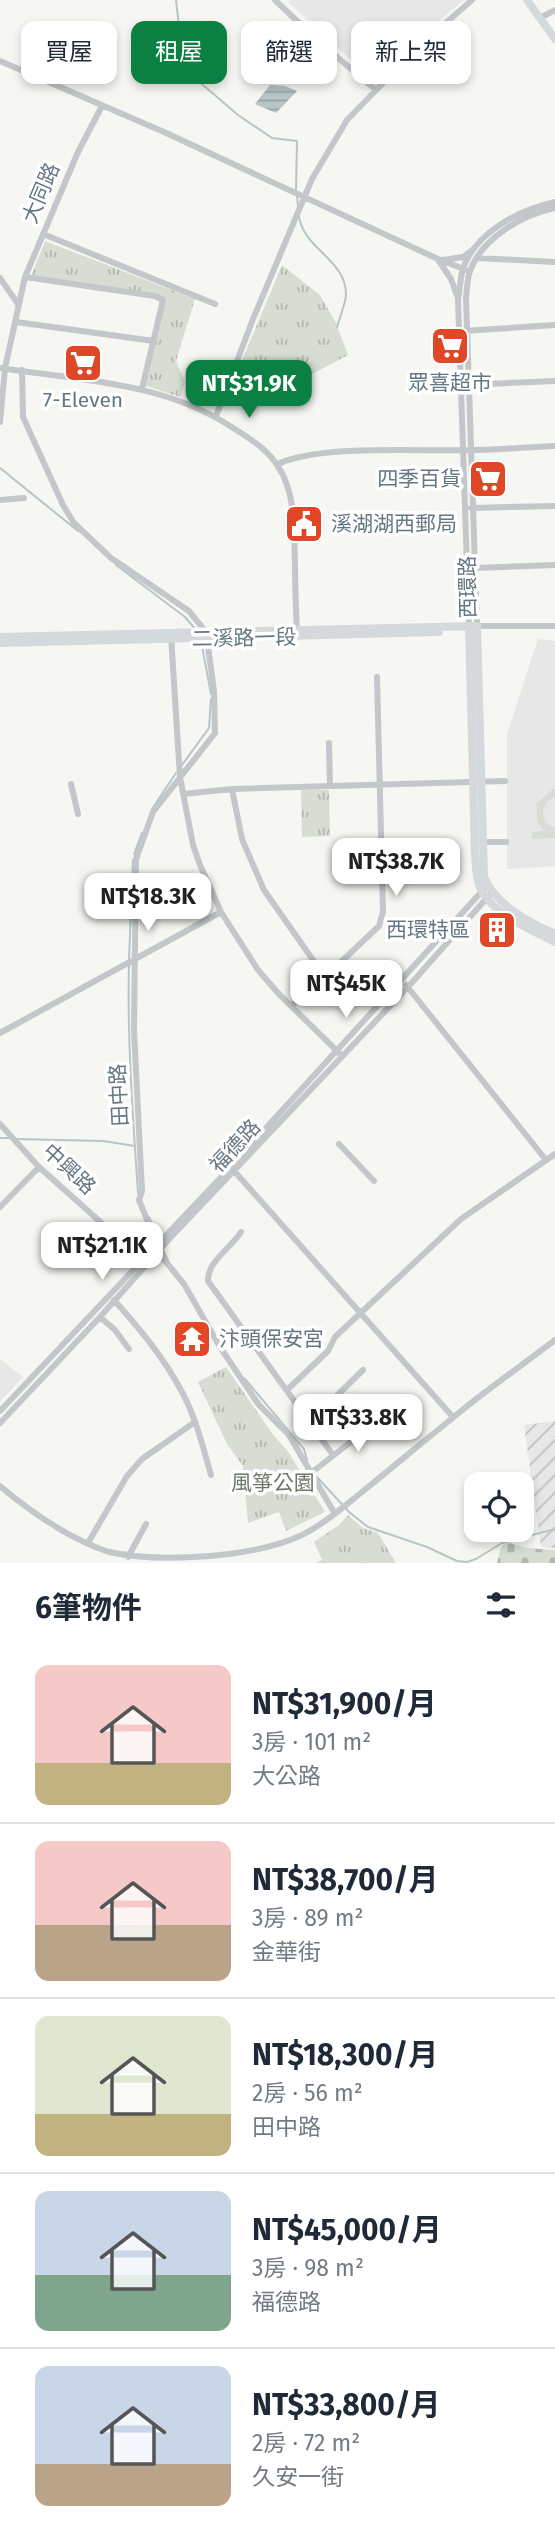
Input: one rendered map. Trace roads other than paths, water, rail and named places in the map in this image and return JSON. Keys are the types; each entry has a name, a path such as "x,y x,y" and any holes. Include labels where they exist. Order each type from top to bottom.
{"main road":[{"path":"527,0 555,40"},
{"name":"二溪路一段","path":"0,637 201,636 473,629"},
{"name":"西環路","path":"473,629 478,781 487,892"},
{"name":"二溪路一段","path":"0,643 171,636"},
{"name":"西環路","path":"478,781 476,870 487,892"},
{"path":"487,892 532,924 555,934"},
{"path":"487,892 495,907 555,942"}],"street":[{"path":"275,0 376,90"},
{"path":"216,416 248,330 312,179 347,120 417,48 472,0"},
{"path":"540,18 555,10"},
{"path":"0,61 466,271"},
{"name":"大同路","path":"0,422 3,368 26,277 78,152 102,106"},
{"name":"西環路","path":"474,258 476,247 499,226 523,211 555,202"},
{"name":"西環路","path":"463,331 458,299 466,271 474,258 499,234 527,217 555,208"},
{"path":"43,234 215,304"},
{"path":"438,259 463,257 476,247"},
{"path":"474,258 555,262"},
{"path":"438,259 451,279 458,299"},
{"name":"西環路","path":"466,271 464,385 473,629"},
{"path":"26,277 155,296 163,300 142,389"},
{"path":"0,278 18,304"},
{"path":"16,322 154,341"},
{"path":"463,331 555,325"},
{"path":"3,368 142,389 216,416 267,449 278,464 287,484 294,515 297,633"},
{"path":"22,370 23,417 63,505 74,523 111,558 189,611 201,636"},
{"path":"464,385 555,381"},
{"path":"278,464 291,458 328,453 555,446"},
{"path":"0,500 24,498"},
{"path":"469,508 555,506"},
{"path":"471,568 555,565"},
{"name":"二溪路一段","path":"473,629 555,626"},
{"path":"171,636 180,777 193,845 221,912 258,970 339,1053"},
{"name":"田中路","path":"158,1252 139,1200 142,1191 135,1087 136,859 153,812 215,733 214,691 201,636"},
{"path":"292,1005 379,926 382,919 377,677"},
{"path":"329,743 330,785"},
{"path":"183,794 330,785 505,781"},
{"path":"71,784 78,814"},
{"path":"232,789 242,839 264,890 325,977"},
{"path":"483,842 506,842"},
{"name":"福德路","path":"0,1411 235,1172 402,981 487,892"},
{"name":"福德路","path":"0,1423 100,1317 148,1259 157,1244 339,1053 408,987 487,892"},
{"path":"0,1033 221,912"},
{"path":"402,981 546,1160"},
{"name":"中興路","path":"0,1124 39,1167 116,1235 148,1259"},
{"path":"339,1144 374,1181"},
{"path":"288,1389 328,1351 335,1337 461,1219 555,1154"},
{"path":"0,1207 39,1167"},
{"path":"235,1172 453,1417"},
{"path":"241,1232 211,1266 207,1274 208,1282 288,1389 333,1455"},
{"path":"158,1252 184,1284 220,1347 259,1405 289,1435 312,1472 341,1509"},
{"path":"114,1300 148,1338 183,1393 211,1475"},
{"path":"100,1317 129,1349"},
{"path":"0,1486 28,1508 107,1552 128,1557 180,1560 245,1554 302,1534 341,1509 453,1417 554,1342"},
{"path":"310,1422 363,1370"},
{"path":"312,1472 384,1416"},
{"path":"88,1543 127,1476 142,1459 195,1422"},
{"path":"128,1557 146,1524"}],"waterway":[{"path":"176,0 183,63 196,79 238,115 272,138 297,141 296,189"},
{"path":"297,195 298,207"},
{"path":"299,216 308,237 333,263 344,283 346,295 337,327"},
{"path":"0,468 78,531"},
{"path":"116,565 185,617 196,630"},
{"path":"201,641 211,694"},
{"path":"182,765 209,728 211,699"},
{"path":"152,809 176,773"},
{"path":"134,854 142,833"},
{"path":"129,959 133,860"},
{"path":"129,964 132,1107 138,1193"},
{"path":"0,1138 9,1138"},
{"path":"15,1139 103,1141 135,1146"},
{"path":"149,1217 159,1241"},
{"path":"162,1249 168,1260"},
{"path":"245,1379 304,1449 307,1460"},
{"path":"316,1476 349,1512 368,1527 427,1547 457,1561 467,1562 502,1543 555,1529"}],"place":[{"name":"眾喜超市","path":"450,346"},
{"name":"7-Eleven","path":"83,363"},
{"name":"四季百貨","path":"488,479"},
{"name":"溪湖湖西郵局","path":"304,524"},
{"name":"西環特區","path":"497,930"},
{"name":"汴頭保安宮","path":"192,1339"}],"park label":[{"name":"風箏公園","path":"273,1483"}]}
